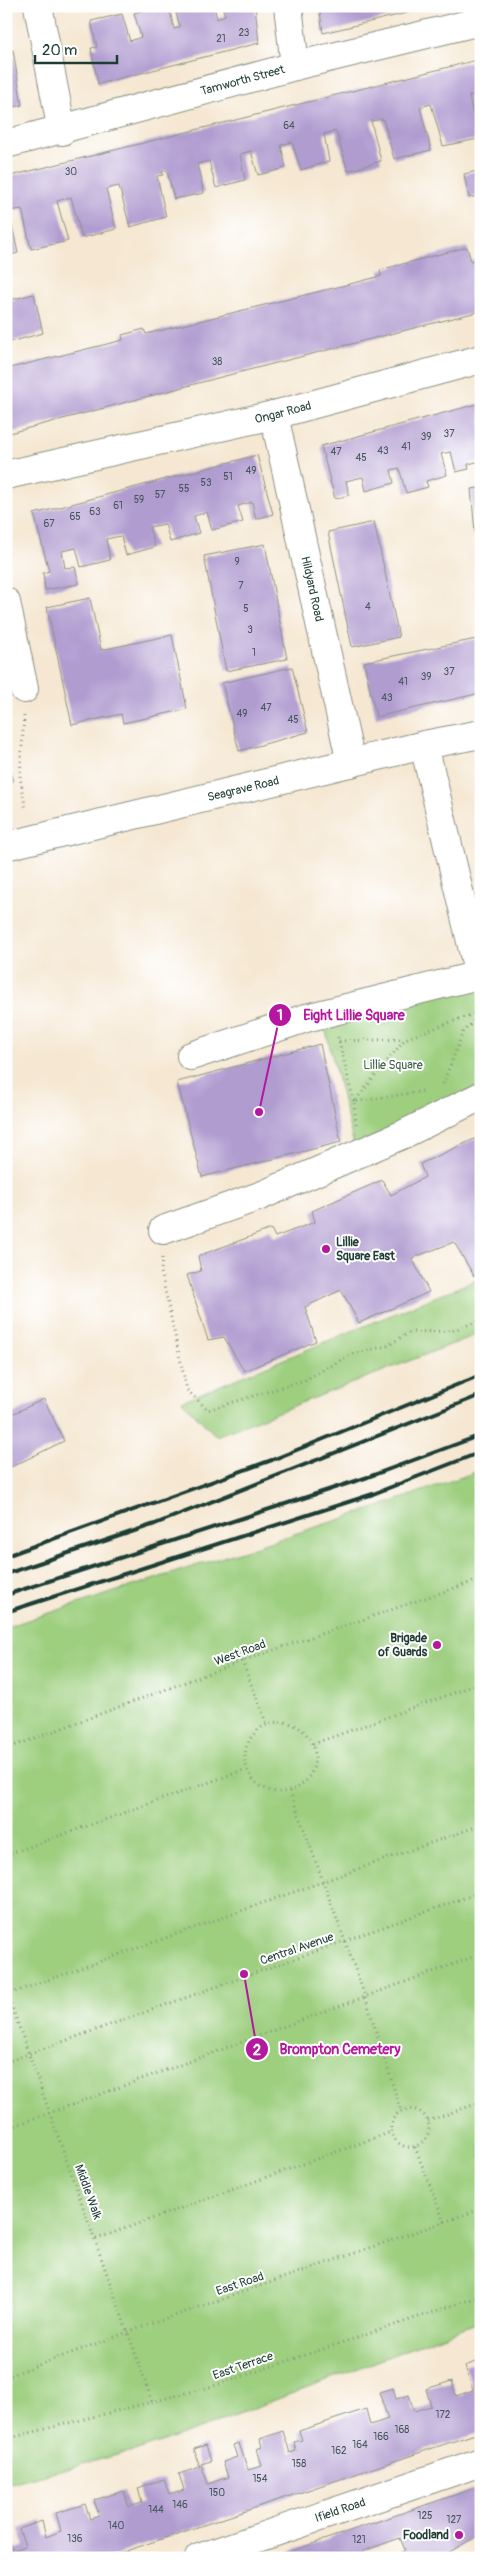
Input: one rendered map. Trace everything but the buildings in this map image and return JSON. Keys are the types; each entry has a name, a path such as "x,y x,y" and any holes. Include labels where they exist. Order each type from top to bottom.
{"street":[{"path":"38,6 62,131"},
{"path":"288,6 295,66"},
{"name":"Tamworth Street","path":"6,144 62,131 295,66 481,21"},
{"name":"Ongar Road","path":"6,475 34,452 82,458 274,414 481,359"},
{"name":"Hildyard Road","path":"274,414 351,763"},
{"path":"6,602 25,699"},
{"name":"Seagrave Road","path":"6,846 424,745 481,734"},
{"path":"192,1056 306,1018 479,975 424,745"},
{"path":"163,1230 260,1196 360,1153 481,1096"},
{"name":"Ifield Road","path":"199,2558 481,2462"}],"path":[{"path":"25,699 20,777 26,810"},
{"path":"339,1041 405,1039 481,1013"},
{"path":"455,1109 443,1084 463,1032 481,1013"},
{"path":"338,1034 354,1102 360,1153"},
{"path":"354,1102 405,1039"},
{"path":"354,1102 415,1094 451,1081"},
{"path":"163,1230 161,1272 187,1390 208,1410 305,1380 352,1354 387,1346 410,1332 452,1331 481,1320"},
{"name":"West Road","path":"6,1749 242,1661 481,1579"},
{"path":"242,1661 267,1724"},
{"path":"313,1744 481,1683"},
{"path":"278,1722 299,1727 313,1744 314,1767 300,1786 290,1791 269,1791 255,1782 246,1769 246,1747 250,1738 267,1724 278,1722"},
{"path":"6,1855 246,1769"},
{"path":"290,1791 365,1996 401,2111"},
{"path":"7,1995 323,1880 481,1825"},
{"name":"Central Avenue","path":"6,2062 481,1892"},
{"path":"6,2129 481,1954"},
{"name":"Middle Walk","path":"6,1990 152,2401"},
{"path":"428,2121 481,2102"},
{"path":"413,2109 425,2116 428,2121 426,2140 415,2147 402,2146 392,2138 392,2120 401,2111 413,2109"},
{"path":"96,2239 391,2132"},
{"path":"415,2147 444,2222"},
{"name":"East Road","path":"6,2377 128,2332 481,2209"},
{"name":"East Terrace","path":"6,2439 210,2387 481,2296"}],"green space":[{"name":"Lillie Square","path":"481,985 481,1085 354,1146 324,1023"},
{"path":"481,1278 481,1333 216,1436 182,1401"},
{"path":"481,1470 481,2321 202,2428 137,2450 6,2484 6,1627 378,1507"}],"railway":[{"path":"6,1556 272,1460 481,1375"},
{"path":"6,1574 155,1524 481,1395"},
{"path":"6,1595 368,1477 481,1435"},
{"path":"6,1612 373,1494 481,1452"}],"place":[{"name":"Eight Lillie Square","path":"259,1112"},
{"name":"Lillie Square East","path":"326,1249"},
{"name":"Brigade of Guards","path":"437,1645"},
{"name":"Brompton Cemetery","path":"244,1974"},
{"name":"Foodland","path":"459,2535"}]}
